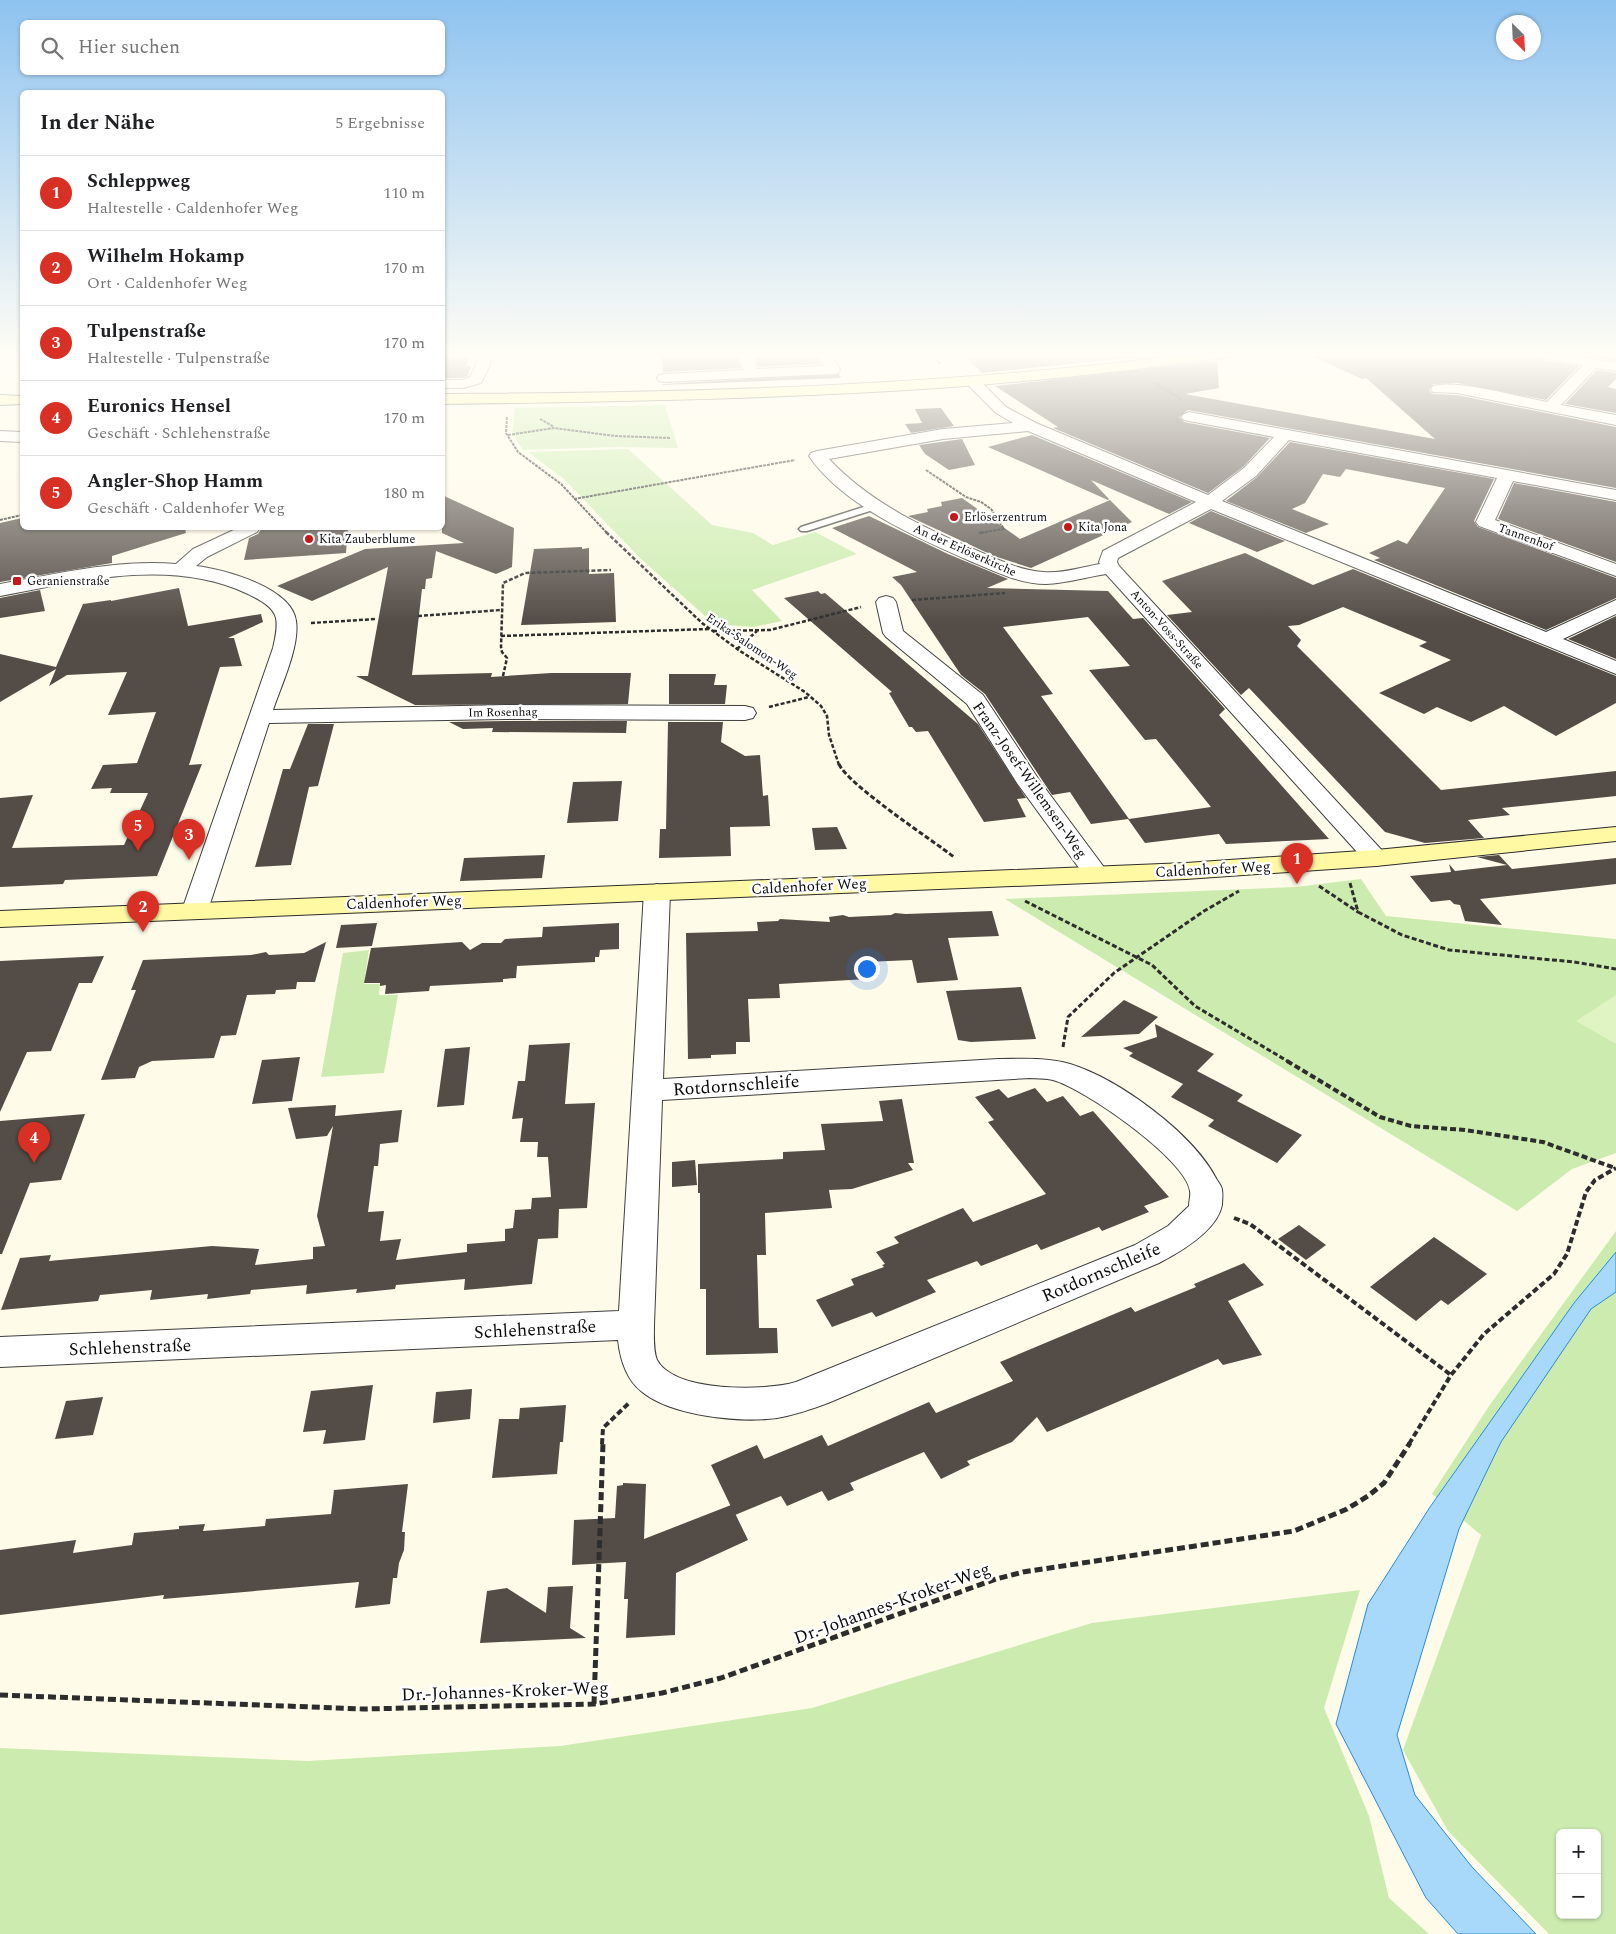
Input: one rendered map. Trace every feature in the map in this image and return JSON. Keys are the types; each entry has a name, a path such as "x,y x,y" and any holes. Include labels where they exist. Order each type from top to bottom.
{"street":[{"path":"818,456 896,442"},
{"path":"1068,442 1616,668"},
{"path":"1111,568 1108,562 1110,555 1210,502 1250,472 1278,442"},
{"path":"1325,442 1616,495"},
{"name":"An der Erlöserkirche","path":"818,456 839,480 876,506 939,541 1005,569 1036,578 1057,577 1111,568"},
{"name":"Tannenhof","path":"1507,475 1485,522 1616,570"},
{"path":"181,570 200,553 248,530"},
{"name":"Anton-Voss-Straße","path":"1111,568 1376,858"},
{"path":"0,590 109,573 181,570 214,573 252,587 273,600 283,612 287,625 283,648 195,910"},
{"name":"Franz-Josef-Willemsen-Weg","path":"886,602 893,633 975,700 1029,783 1096,874"},
{"path":"1546,640 1616,606"},
{"name":"Im Rosenhag","path":"261,718 506,712 745,713"},
{"name":"Caldenhofer Weg","path":"0,919 1186,871 1338,862 1616,834"},
{"path":"653,1381 644,1370 639,1358 636,1342 636,1325 657,892"},
{"name":"Rotdornschleife","path":"648,1090 998,1069 1035,1069 1062,1072 1090,1084 1176,1146 1201,1175 1207,1190 1206,1206 1189,1226 1170,1242 1147,1254 815,1392 778,1402 731,1403 697,1398 653,1381"},
{"name":"Schlehenstraße","path":"0,1352 636,1325"}],"lane":[{"path":"804,529 876,506"}],"path":[{"name":"Erika-Salomon-Weg","path":"512,442 518,452 551,476 620,547 710,629 737,649 810,696 821,706 827,716 831,743 842,769 859,786 957,859"},
{"path":"574,499 818,456"},
{"path":"926,470 959,490 966,497 981,502 991,510 1004,529 939,541"},
{"path":"0,520 20,515"},
{"path":"503,676 507,658 502,652 503,583 525,573 611,570"},
{"path":"418,616 502,610"},
{"path":"287,625 375,619"},
{"path":"502,636 710,629"},
{"path":"737,649 757,631"},
{"path":"745,713 810,696"},
{"path":"1338,862 1347,873 1358,912"},
{"path":"1314,882 1358,912 1394,932 1450,950 1575,962 1616,969"},
{"path":"1062,1072 1068,1016 1114,973 1136,956 1204,911 1245,887"},
{"path":"1020,899 1136,956 1152,966 1195,1006 1380,1117 1411,1126 1465,1130 1543,1142 1616,1168"},
{"name":"Dr.-Johannes-Kroker-Weg","path":"0,1695 363,1709 594,1704 682,1689 721,1678 996,1579 1023,1572 1294,1531 1347,1509 1384,1483 1451,1375 1484,1334 1554,1274 1567,1254 1586,1192 1595,1180 1616,1168"},
{"path":"1206,1206 1250,1224 1451,1375"},
{"path":"594,1704 602,1428 653,1381"}],"green space":[{"path":"518,442 676,442 678,448 617,447 523,450"},
{"path":"628,449 712,525 753,533 773,545 815,532 857,554 752,590 782,621 753,627 714,624 640,558 564,479 528,452"},
{"path":"1361,879 1386,916 1616,939 1616,1153 1572,1169 1517,1211 1005,899 1296,887"},
{"path":"369,950 364,984 380,984 379,995 398,995 384,1073 321,1077 343,953"},
{"path":"1616,995 1616,1044 1576,1021"},
{"path":"1616,1231 1616,1934 1549,1934 1448,1831 1403,1750 1481,1535 1432,1494 1489,1406"},
{"path":"1360,1590 1324,1708 1369,1816 1389,1898 1429,1934 0,1934 0,1748 308,1761 560,1746 812,1708 1092,1623"}],"water":[{"path":"1616,1252 1616,1292 1591,1309 1501,1442 1459,1529 1397,1735 1415,1795 1472,1867 1536,1934 1458,1934 1426,1898 1336,1724 1368,1604 1430,1507 1574,1303"}],"building":[{"path":"939,442 964,442 975,465 949,470 925,454 919,445"},
{"path":"1005,442 1049,442 1192,502 1169,514 1091,480 1108,500 988,447"},
{"path":"1087,442 1266,442 1243,467 1208,493"},
{"path":"1291,442 1494,479 1474,521 1478,527 1616,578 1616,598 1546,630 1374,560 1380,558 1369,553 1398,540 1407,544 1445,488 1346,469 1340,477 1323,474 1305,503 1292,509 1329,524 1306,533 1226,501 1257,477"},
{"path":"1365,442 1616,442 1616,488"},
{"path":"1514,483 1616,502 1616,562 1498,519"},
{"path":"445,496 514,528 512,567 496,574 436,551 432,578 426,579 425,589 422,589 412,675 492,673 491,677 551,673 631,673 628,704 415,705 356,676 368,676 388,567 312,601 277,586 365,549 464,543 442,533 442,530 445,530"},
{"path":"962,498 1020,539 1110,500 1132,522 1031,568 994,556 908,516 928,512 927,509 942,506 941,502"},
{"path":"1211,511 1285,541 1257,552 1189,523"},
{"path":"869,516 948,554 1008,579 987,588 1108,591 1133,619 1143,618 1225,709 1219,715 1329,839 1226,844 1219,834 1145,843 1128,819 1091,824 1070,792 1052,795 985,694 961,675 901,585 892,577 917,572 832,528","holes":["1088,617 1130,666 1089,670 1145,740 1156,739 1211,807 1129,819 1041,696 1053,694 1003,627"]},
{"path":"20,518 20,530 185,530 186,533 112,556 112,563 0,582 0,523"},
{"name":"Kita Zauberblume","path":"261,530 348,530 346,553 244,560 249,538 258,534"},
{"path":"582,547 582,549 589,548 589,574 614,573 616,622 521,625 534,549"},
{"path":"1245,553 1313,585 1353,569 1616,676 1616,703 1556,736 1504,706 1471,722 1437,707 1424,714 1379,693 1451,660 1419,646 1427,642 1343,607 1299,625 1288,626 1301,640 1297,646 1441,790 1616,771 1616,796 1502,808 1510,815 1468,820 1484,838 1425,843 1385,832 1249,688 1241,695 1167,615 1192,612 1162,581"},
{"path":"179,588 188,626 261,614 263,622 228,638 234,638 242,666 220,667 189,765 202,764 157,876 65,880 63,884 0,887 0,798 33,795 12,848 124,845 148,793 110,793 112,788 91,789 103,765 137,763 156,712 108,715 127,672 67,675 49,686 56,669 0,702 0,654 56,667 83,604 111,601"},
{"path":"40,590 45,611 0,618 0,598"},
{"path":"818,591 821,594 825,593 978,724 1026,798 1017,799 1026,817 984,822 928,731 916,732 912,727 909,727 889,693 892,692 784,598"},
{"path":"1616,616 1616,659 1568,639"},
{"path":"669,674 716,674 714,685 727,685 725,704 669,704"},
{"path":"627,721 626,733 492,732 493,728 463,729 449,722"},
{"path":"668,722 723,722 721,742 745,756 760,755 763,796 768,795 770,826 730,827 731,856 659,858 660,829 666,829"},
{"path":"308,724 334,724 318,786 309,787 291,865 255,867 283,769 290,769"},
{"path":"622,781 618,821 567,823 573,782"},
{"path":"837,827 847,849 815,850 812,828"},
{"path":"545,855 542,878 460,881 464,858"},
{"path":"1499,855 1512,869 1616,858 1616,884 1480,899 1502,925 1465,921 1460,905 1454,904 1450,900 1431,902 1410,876 1451,872 1449,864 1455,871 1507,865 1477,857"},
{"path":"992,911 999,936 948,938 958,980 917,983 912,960 865,962 868,979 779,984 780,998 748,999 750,1042 736,1042 736,1054 711,1055 711,1058 688,1059 686,933 758,931 757,922 778,921 780,919 830,922 829,917 843,915 849,917 891,915 895,913"},
{"path":"377,923 372,946 336,948 341,925"},
{"path":"619,923 619,949 600,950 599,957 595,957 595,962 517,966 516,978 503,979 503,982 430,986 429,991 385,994 386,985 380,986 380,983 364,983 371,948 462,942 470,950 482,943 501,943 505,939 542,937 543,927"},
{"path":"326,942 315,982 297,982 296,989 276,990 275,994 247,995 236,1035 221,1036 214,1058 152,1061 139,1067 135,1078 101,1080 136,990 131,990 143,960 251,955 266,952 269,955 304,953"},
{"path":"104,956 92,983 79,983 51,1051 27,1052 0,1112 0,961"},
{"path":"1021,987 1036,1039 971,1042 958,1040 946,991"},
{"path":"1124,1000 1158,1017 1139,1034 1081,1037"},
{"path":"1155,1024 1214,1054 1197,1071 1243,1095 1237,1101 1302,1135 1277,1163 1208,1126 1214,1120 1171,1097 1183,1084 1129,1056 1133,1053 1123,1048 1157,1037"},
{"path":"570,1043 565,1104 595,1103 587,1208 559,1209 558,1238 538,1239 532,1284 464,1290 465,1279 396,1285 395,1289 356,1293 357,1289 306,1294 307,1285 251,1290 250,1294 207,1299 208,1294 150,1300 152,1290 100,1295 98,1301 1,1310 20,1258 51,1255 49,1261 212,1246 259,1249 255,1265 313,1259 313,1247 325,1246 317,1216 333,1126 327,1136 296,1139 288,1108 336,1105 335,1116 402,1110 398,1142 380,1144 378,1166 374,1166 368,1212 384,1211 380,1241 401,1239 396,1260 467,1252 467,1244 505,1241 505,1229 513,1228 515,1210 531,1209 532,1198 551,1197 548,1157 537,1157 538,1142 520,1142 523,1118 512,1119 518,1081 525,1081 529,1045"},
{"path":"470,1047 464,1105 437,1107 445,1049"},
{"path":"300,1057 292,1101 252,1104 262,1060"},
{"path":"1035,1088 1047,1102 1063,1096 1080,1116 1093,1111 1169,1197 1144,1206 1149,1212 1102,1231 1099,1227 1041,1250 1037,1244 981,1266 977,1261 927,1280 936,1292 876,1317 872,1312 832,1327 816,1300 854,1285 851,1279 884,1267 882,1265 885,1264 876,1252 899,1243 894,1237 963,1208 973,1222 1046,1194 988,1122 994,1120 975,1097 999,1089 1008,1098"},
{"path":"902,1099 914,1163 908,1163 913,1170 852,1189 829,1190 832,1208 765,1213 766,1255 757,1255 759,1328 777,1328 778,1353 706,1355 706,1289 700,1289 700,1193 698,1193 698,1164 783,1159 783,1152 825,1150 821,1124 883,1121 879,1101"},
{"path":"85,1114 61,1180 30,1183 2,1254 0,1254 0,1121"},
{"path":"695,1160 697,1185 672,1187 672,1162"},
{"path":"1299,1225 1326,1245 1306,1260 1278,1239"},
{"path":"1434,1237 1487,1274 1448,1305 1441,1300 1416,1321 1370,1287"},
{"path":"1244,1263 1264,1285 1228,1301 1262,1355 1223,1365 1218,1359 1047,1432 1037,1417 1012,1442 967,1461 970,1465 941,1479 924,1452 850,1483 854,1490 828,1501 822,1491 787,1506 781,1496 735,1515 711,1465 757,1445 764,1459 822,1435 828,1446 929,1402 936,1413 1013,1381 1000,1362 1131,1307 1135,1312 1196,1287 1194,1284"},
{"path":"373,1385 365,1440 323,1444 326,1430 303,1432 311,1391"},
{"path":"472,1389 470,1419 433,1423 436,1392"},
{"path":"103,1397 93,1435 55,1439 66,1401"},
{"path":"566,1405 563,1442 560,1442 557,1474 492,1478 499,1419 519,1419 520,1408"},
{"path":"623,1483 646,1484 644,1539 731,1505 748,1540 676,1573 675,1635 626,1638 628,1599 624,1599 626,1562 572,1565 574,1520 615,1518 617,1486 623,1485"},
{"path":"408,1484 402,1532 405,1532 404,1550 399,1563 397,1578 393,1578 390,1604 355,1608 359,1582 163,1599 164,1595 0,1615 0,1550 76,1540 73,1553 132,1545 134,1533 179,1529 179,1526 205,1524 203,1531 265,1526 266,1519 331,1514 334,1490"},
{"path":"573,1586 570,1628 586,1638 480,1643 487,1591 507,1588 546,1613 548,1587"}],"place":[{"name":"Erlöserzentrum","path":"954,517"},
{"name":"Kita Jona","path":"1068,527"},
{"name":"Kita Zauberblume","path":"309,539"},
{"name":"Geranienstraße","path":"17,581"},
{"name":"Angler-Shop Hamm","path":"138,851"},
{"name":"Tulpenstraße","path":"189,860"},
{"name":"Schleppweg","path":"1297,884"},
{"name":"Wilhelm Hokamp","path":"143,932"},
{"name":"Euronics Hensel","path":"34,1163"}]}
